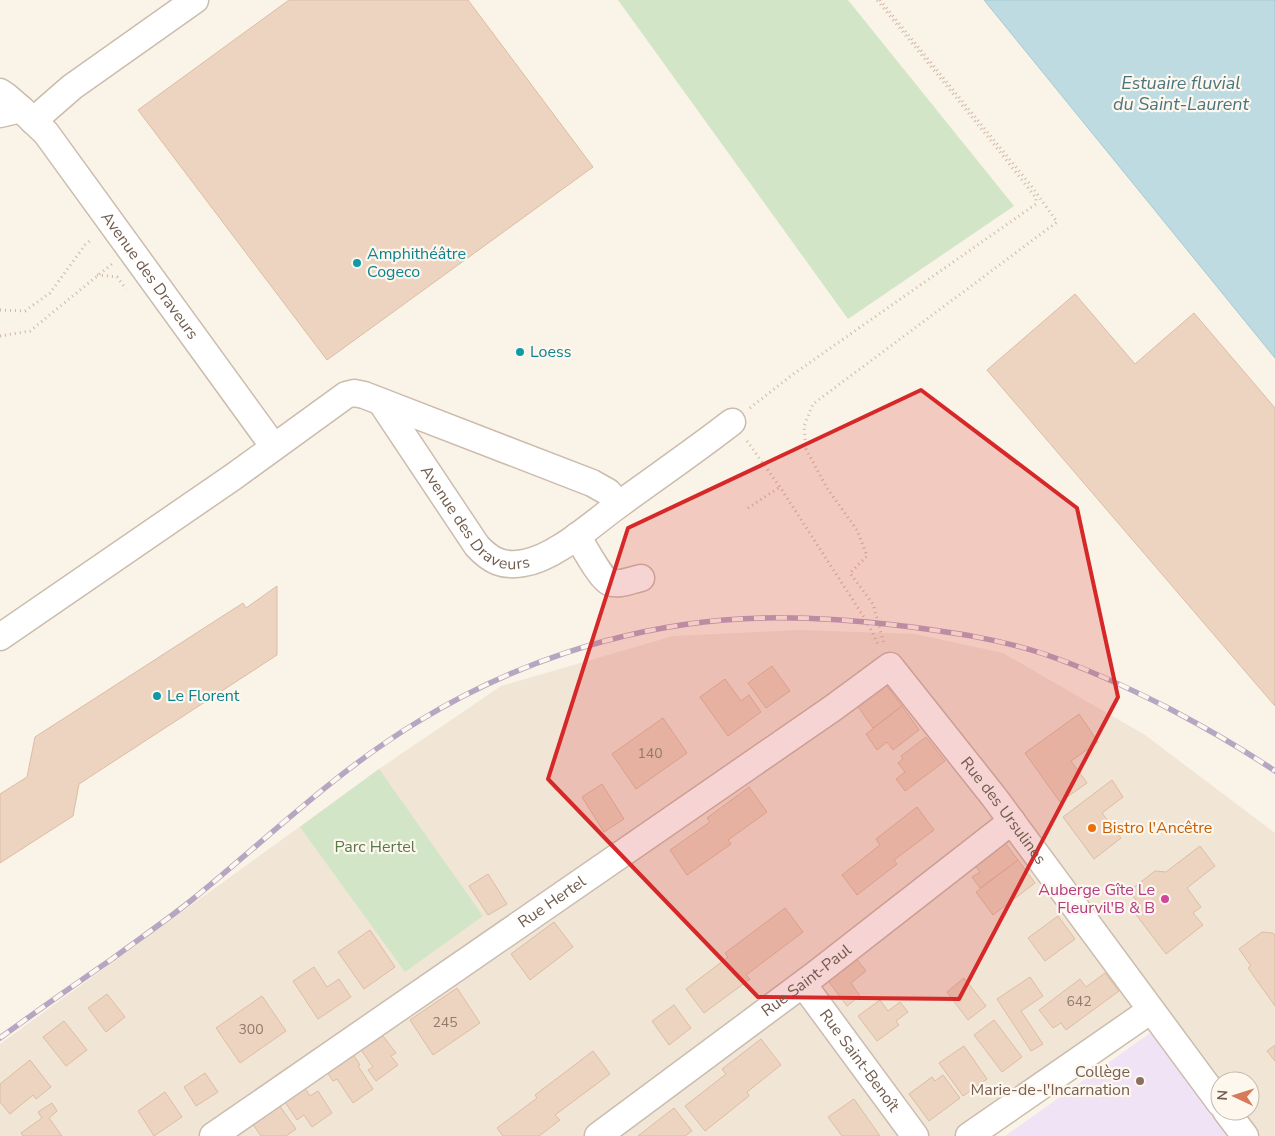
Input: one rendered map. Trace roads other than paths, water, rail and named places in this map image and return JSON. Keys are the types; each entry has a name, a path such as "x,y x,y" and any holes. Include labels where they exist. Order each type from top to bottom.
{"street":[{"path":"18,115 72,86 195,0"},
{"name":"Avenue des Draveurs","path":"0,92 18,115 46,133 274,447"},
{"path":"0,637 105,566 346,395 354,393 364,395 592,484 608,492 619,504"},
{"name":"Avenue des Draveurs","path":"381,402 477,546 488,557 509,565 543,558 577,536 713,438 738,429"},
{"path":"577,536 602,576 608,582 620,583 641,578"},
{"name":"Rue des Ursulines","path":"890,666 1012,821 1210,1090"},
{"name":"Rue Hertel","path":"213,1136 890,666"},
{"name":"Rue Saint-Paul","path":"598,1136 803,984 1012,821"},
{"name":"Rue Saint-Benoît","path":"803,984 915,1136"},
{"path":"969,1136 1151,1010"},
{"path":"1234,1121 1245,1136"}],"water":[{"name":"Estuaire fluvial du Saint-Laurent","path":"984,0 1275,0 1275,358"}],"railway":[{"path":"0,1038 193,899 331,783 359,761 419,721 454,701 527,667 604,641 644,632 724,620 791,618 881,624 992,640 1044,654 1124,686 1197,723 1275,771"}],"place":[{"name":"Amphithéâtre Cogeco","path":"357,263"},
{"name":"Loess","path":"520,352"},
{"name":"Le Florent","path":"157,696"},
{"name":"Bistro l'Ancêtre","path":"1092,828"},
{"name":"Auberge Gîte Le Fleurvil'B & B","path":"1165,899"},
{"name":"Collège Marie-de-l'Incarnation","path":"1140,1081"}],"park label":[{"name":"Parc Hertel","path":"375,847"}]}
